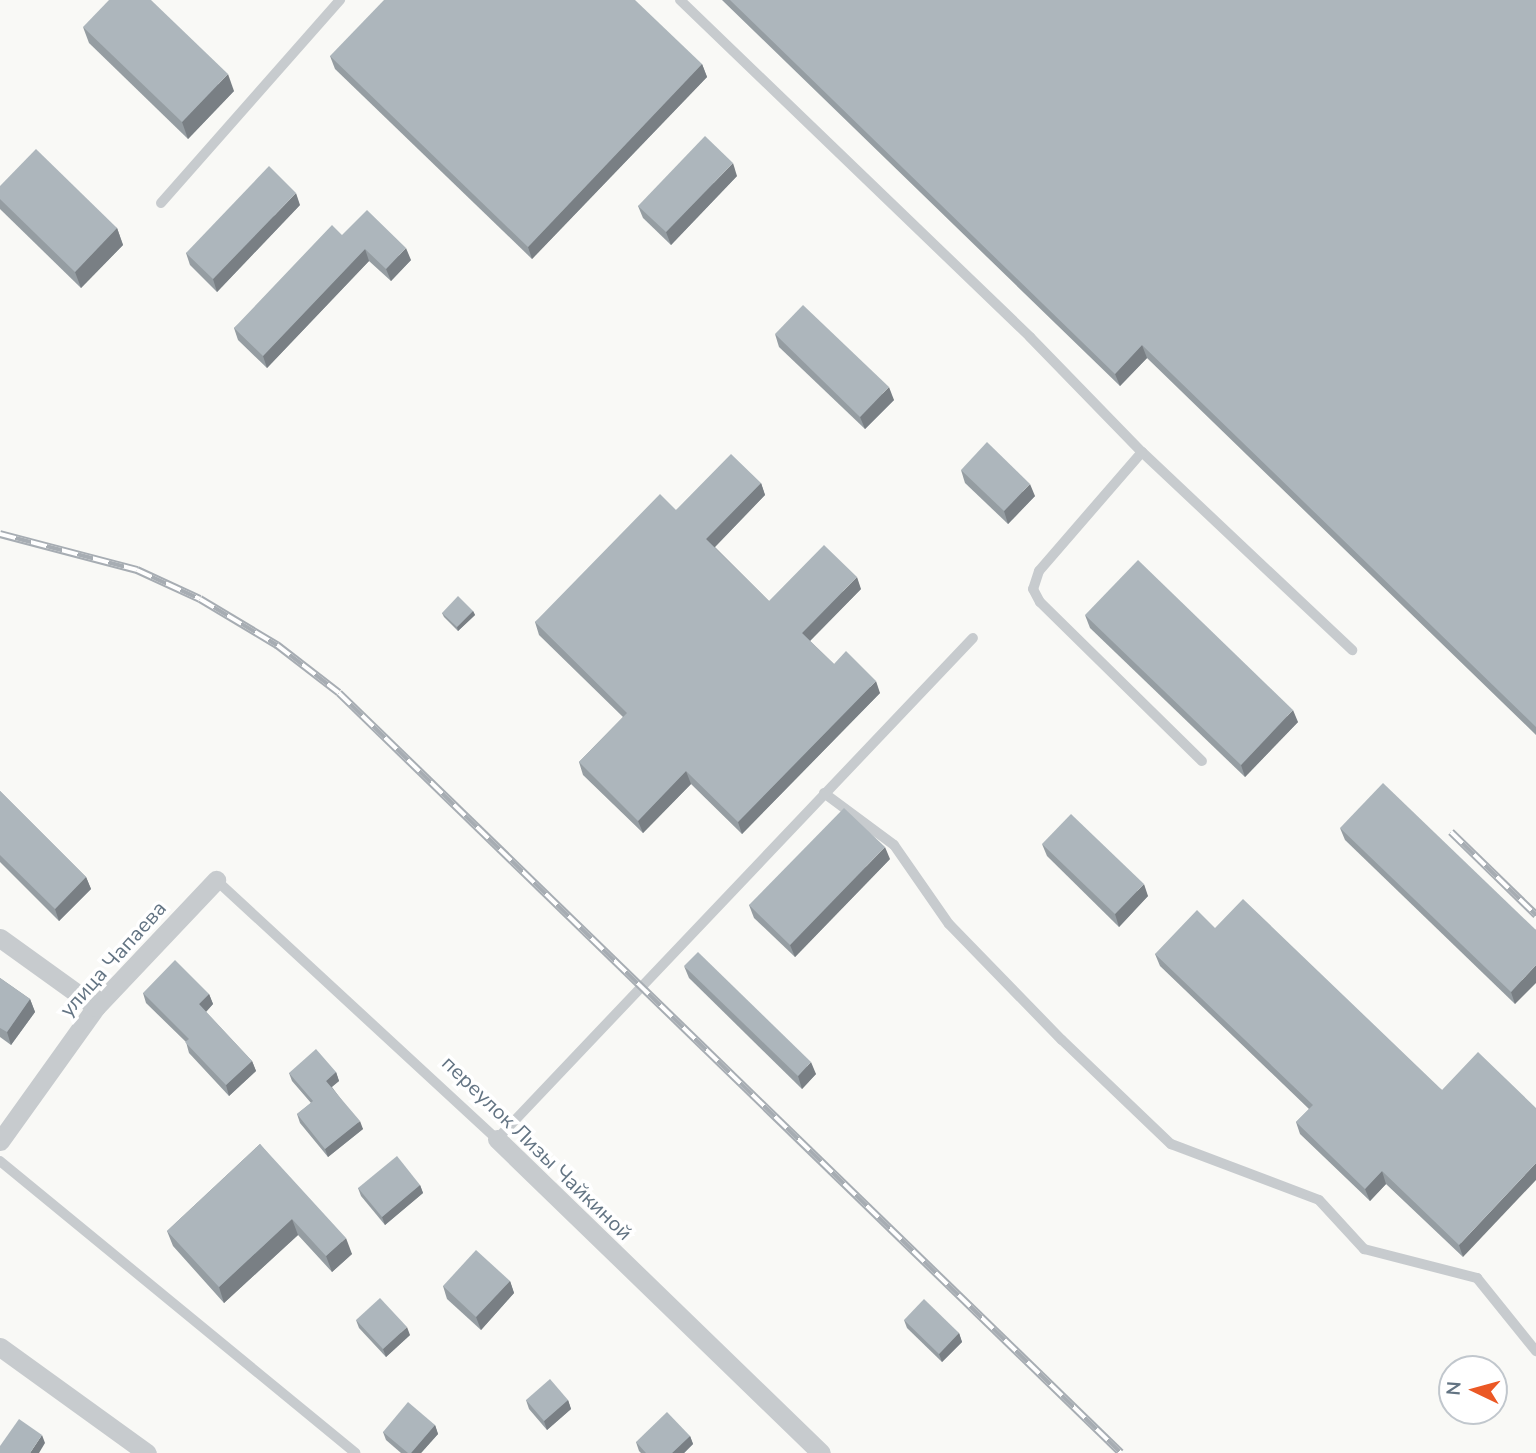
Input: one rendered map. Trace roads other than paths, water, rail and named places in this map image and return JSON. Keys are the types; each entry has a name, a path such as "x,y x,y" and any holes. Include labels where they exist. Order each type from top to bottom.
{"street":[{"name":"улица Чапаева","path":"0,1141 96,1007 216,880"},
{"path":"0,938 96,1007"},
{"name":"переулок Лизы Чайкиной","path":"496,1139 821,1453"},
{"path":"0,1347 147,1453"}],"lane":[{"path":"161,204 340,0"},
{"path":"680,0 1030,337 1142,453 1352,650"},
{"path":"1142,453 1040,571 1033,589 1040,602 1202,761"},
{"path":"496,1139 973,638"},
{"path":"824,793 894,845 949,923 1062,1040 1171,1144 1319,1200 1364,1249 1477,1278 1536,1350"},
{"name":"переулок Лизы Чайкиной","path":"216,880 496,1139"},
{"path":"0,1161 355,1453"}],"railway":[{"path":"0,534 137,570 200,599 277,645 339,693 1121,1453"},
{"path":"1451,832 1536,915"}]}
